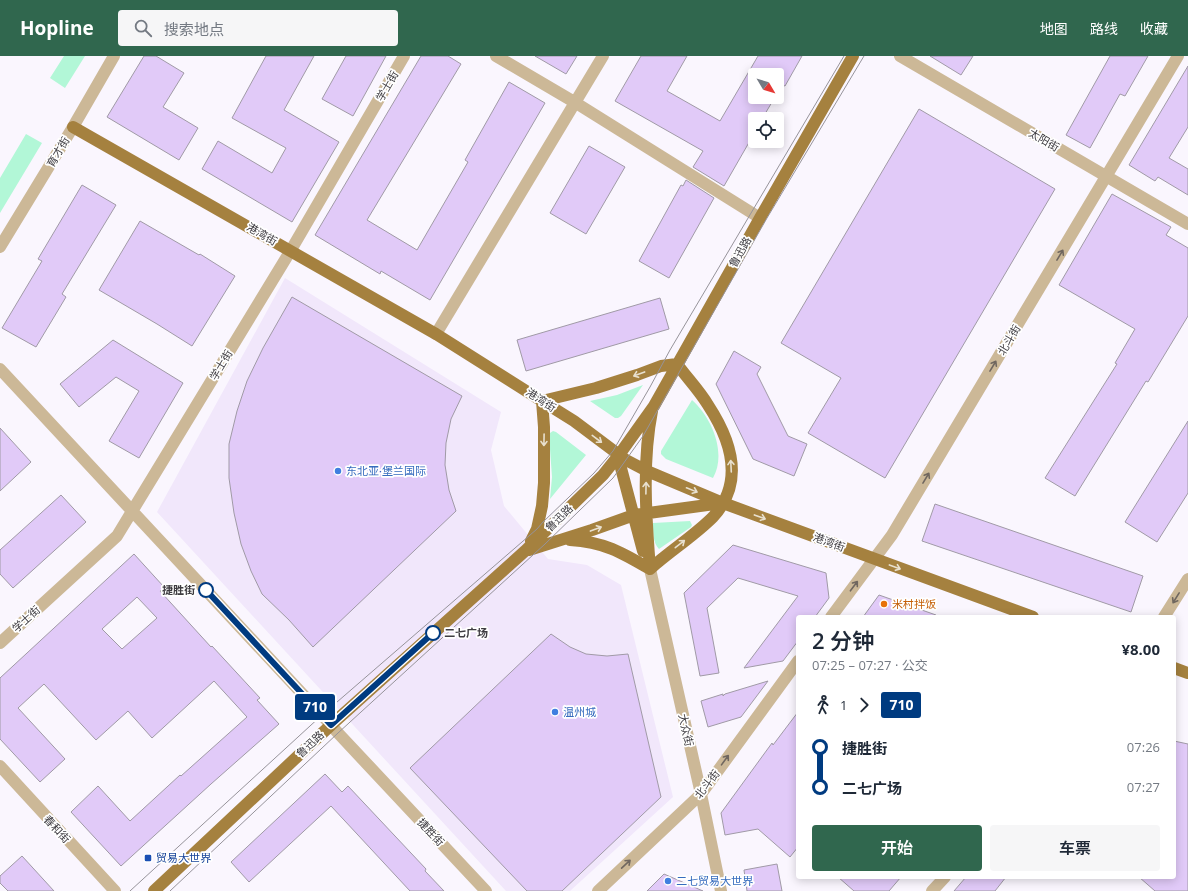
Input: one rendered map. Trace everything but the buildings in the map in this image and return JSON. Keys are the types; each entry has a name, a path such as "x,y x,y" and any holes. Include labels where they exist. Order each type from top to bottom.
{"main road":[{"name":"鲁迅路","path":"154,891 331,725 525,551 603,476 654,406 853,56"},
{"name":"港湾街","path":"73,127 436,334 574,422 619,455 647,471 723,503 1028,615"},
{"path":"525,551 538,529 542,506 544,483 544,426 542,401 596,388 630,378 661,366 677,364 708,405 722,430 730,452 732,467 730,484 723,503 714,515 702,527 650,569"},
{"path":"650,569 646,513 647,471 648,437 654,406"},
{"path":"619,455 640,540 650,569"},
{"path":"525,551 634,515 723,503"},
{"path":"558,540 586,541 599,544 616,550 650,569"},
{"path":"1176,669 1188,673"}],"street":[{"name":"育才街","path":"0,247 114,56"},
{"name":"学士街","path":"0,643 117,536 291,250 404,56"},
{"path":"496,56 576,103 760,218"},
{"path":"436,334 603,56"},
{"name":"太阳街","path":"900,56 1188,224"},
{"name":"北斗街","path":"832,615 896,528 1178,56"},
{"name":"捷胜街","path":"0,369 486,891"},
{"name":"大众街","path":"650,569 701,794 721,891"},
{"path":"1165,615 1188,579"},
{"name":"北斗街","path":"598,891 701,794 796,664"},
{"name":"春和街","path":"0,766 115,891"},
{"path":"932,891 942,879"}],"shaded area":[{"path":"285,278 501,412 491,450 504,506 548,559 587,565 621,585 673,797 570,891 506,891 157,512"}],"green space":[{"path":"64,56 85,56 65,88 50,78"},
{"path":"26,134 42,143 0,213 0,178"},
{"path":"643,385 618,418 615,418 590,401 617,395"},
{"path":"692,400 706,416 718,447 717,468 713,478 666,459 661,454 661,451"},
{"path":"553,431 586,455 550,499 552,477 549,435"},
{"path":"690,521 692,525 691,527 659,549 657,547 654,541 653,523"}],"tram line":[{"path":"130,891 322,715 537,529 594,473 613,451 670,350 844,56"},
{"path":"170,891 338,733 545,544 613,478 643,436 767,218 864,56"}],"bus line":[{"name":"710","path":"206,590 331,725 433,633"}],"place":[{"name":"东北亚·堡兰国际","path":"338,471"},
{"name":"捷胜街","path":"206,590"},
{"name":"米村拌饭","path":"884,604"},
{"name":"二七广场","path":"433,633"},
{"name":"温州城","path":"555,712"},
{"name":"贸易大世界","path":"148,858"},
{"name":"二七贸易大世界","path":"668,881"}]}
